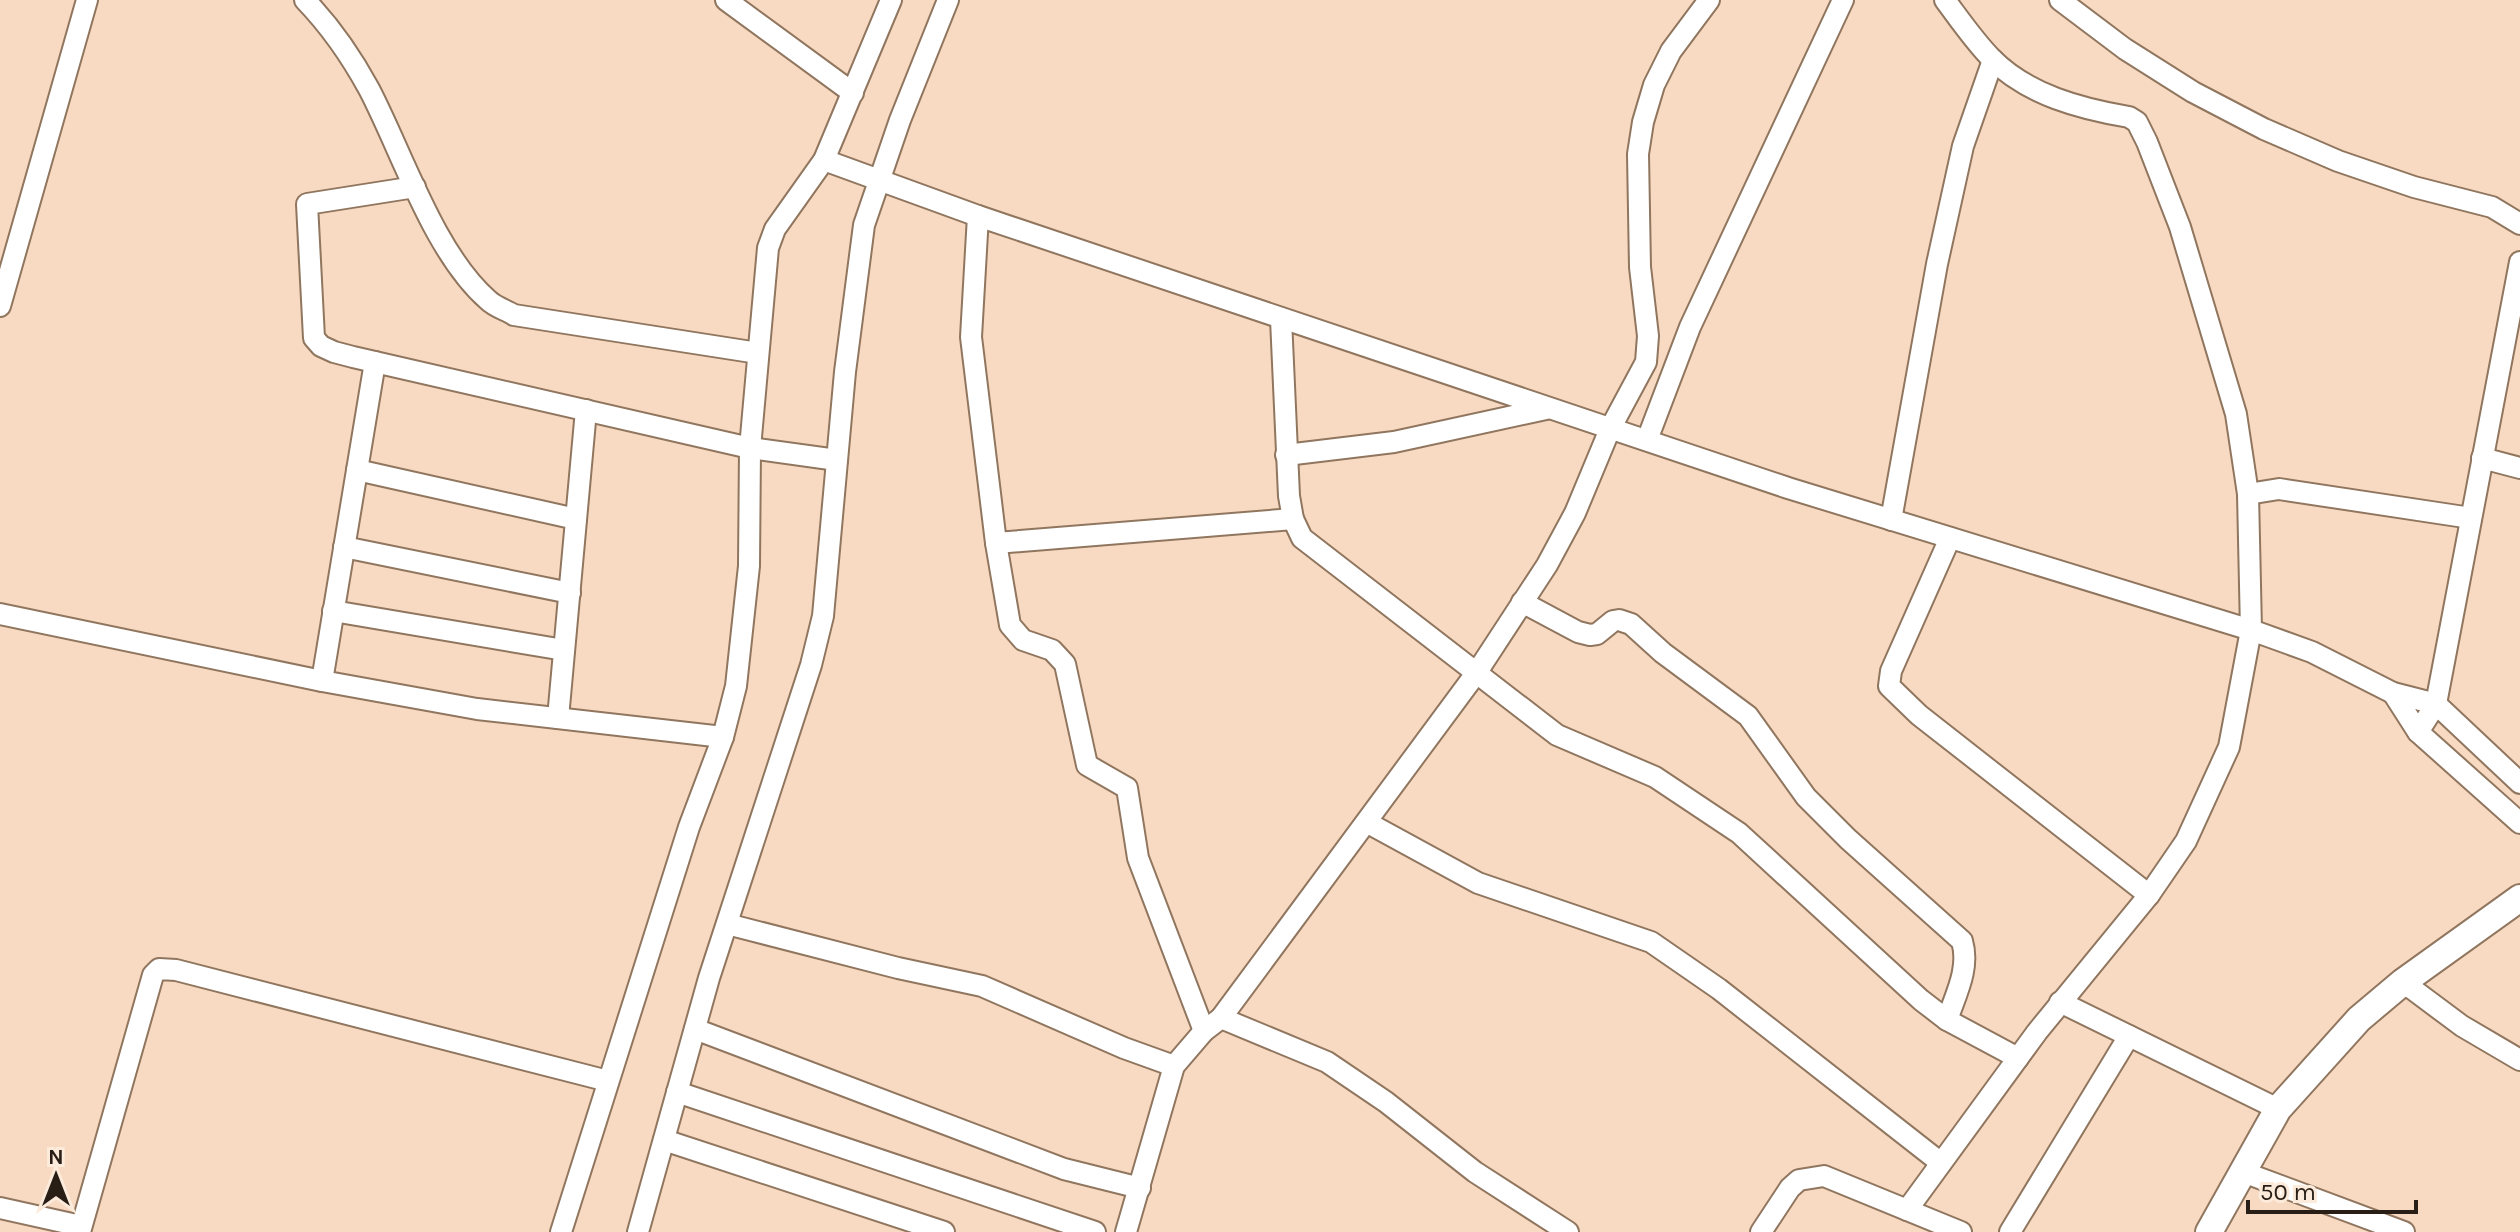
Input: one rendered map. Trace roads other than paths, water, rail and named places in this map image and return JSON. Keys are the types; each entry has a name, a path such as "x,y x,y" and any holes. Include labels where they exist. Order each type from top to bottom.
{"street":[{"path":"0,306 87,0"},
{"path":"305,0 333,28 369,89 451,255 489,302 514,315 758,353"},
{"path":"726,0 853,93"},
{"path":"561,1232 689,827 723,737 736,686 749,566 750,448 768,248 775,229 824,160 891,0"},
{"path":"638,1232 695,1029 817,641 823,616 845,372 864,225 900,120 948,0"},
{"path":"1126,1232 1174,1066 1204,1031 1221,1018 1368,823 1477,672 1547,565 1575,513 1610,429 1641,372 1648,347 1640,267 1638,197 1638,154 1643,122 1654,85 1671,51 1709,0"},
{"path":"1647,440 1690,327 1843,0"},
{"path":"1907,1210 2060,1002 2149,895 2186,841 2229,747 2251,630 2248,494 2236,414 2180,227 2137,122 2129,117 2057,99 2017,79 1993,60 1945,0"},
{"path":"2060,0 2125,49 2193,92 2264,129 2414,187 2492,207 2520,224"},
{"path":"1891,520 1937,264 1963,146 1993,60"},
{"path":"824,160 978,216 1548,409 1891,520 2251,630 2312,652 2393,693 2436,704 2520,783"},
{"path":"415,187 307,204 314,338 321,346 375,362 750,448 837,460"},
{"path":"2492,207 2520,205"},
{"path":"978,216 970,311 971,337 996,543 1010,625 1023,640 1059,655 1065,664 1087,765 1127,788 1138,858 1204,1031"},
{"path":"2418,732 2436,704 2520,262"},
{"path":"1281,319 1286,455 1293,519 1302,538 1557,735 1655,777 1739,833 1897,979 1947,1020 2018,1058"},
{"path":"322,681 375,362"},
{"path":"1286,455 1394,442 1548,409"},
{"path":"558,718 586,410"},
{"path":"2482,458 2520,468"},
{"path":"357,470 576,519"},
{"path":"2248,494 2279,489 2471,518"},
{"path":"996,543 1293,519"},
{"path":"1950,538 1891,671 1889,686 1919,715 2149,895"},
{"path":"344,547 570,593"},
{"path":"1522,602 1578,632 1590,635 1619,620 1631,624 1663,653 1748,716 1806,797 1962,941 1964,965 1947,1020"},
{"path":"333,611 564,650"},
{"path":"0,614 322,681 477,709 723,737"},
{"path":"2393,693 2418,732 2520,823"},
{"path":"1368,823 1478,883 1664,949 1941,1163"},
{"path":"2209,1232 2278,1109 2359,1019 2403,982 2514,910"},
{"path":"727,924 982,986 1124,1048 1174,1066"},
{"path":"0,1208 81,1229 153,975 159,969 176,970 608,1081"},
{"path":"2403,982 2462,1026 2520,1060"},
{"path":"2060,1002 2278,1109"},
{"path":"1221,1018 1327,1062 1386,1102 1475,1172 1568,1232"},
{"path":"695,1029 1064,1169 1140,1188"},
{"path":"2010,1232 2129,1036"},
{"path":"677,1092 1095,1232"},
{"path":"664,1140 944,1232"},
{"path":"2243,1172 2404,1232"},
{"path":"1761,1232 1790,1188 1799,1180 1824,1176 1961,1232"}]}
